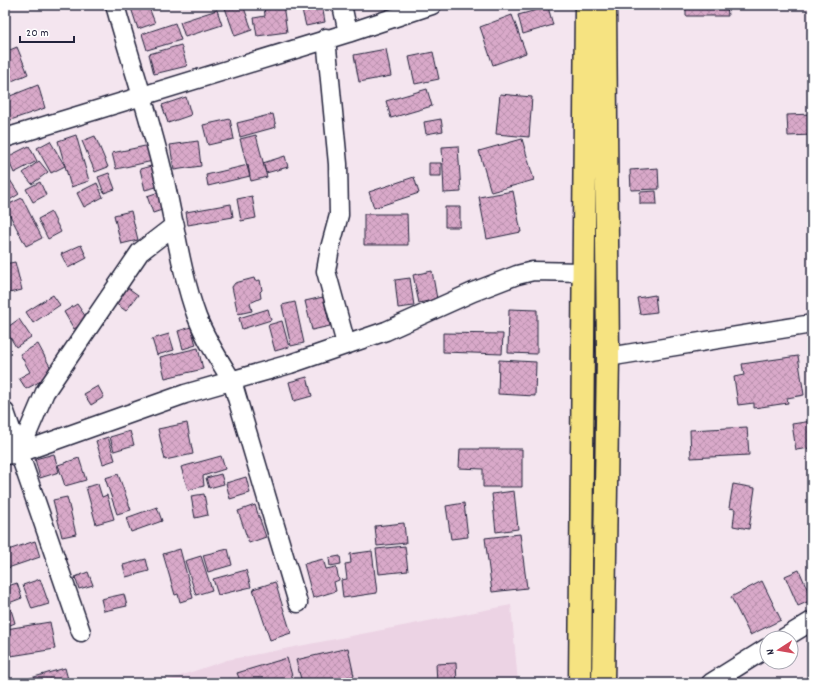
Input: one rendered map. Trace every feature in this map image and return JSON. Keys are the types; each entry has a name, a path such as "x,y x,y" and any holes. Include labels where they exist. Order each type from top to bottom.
{"main road":[{"path":"580,683 586,5"},
{"path":"603,683 608,357 605,5"}],"street":[{"path":"115,5 162,167 184,274 197,317 214,352 232,381 298,603"},
{"path":"342,5 348,32"},
{"path":"5,138 432,5"},
{"path":"326,38 338,164 339,215 330,248 326,271 346,344"},
{"path":"12,454 45,392 140,252 175,225"},
{"path":"12,454 178,396 232,381 386,331 473,292 518,275 533,271 584,272"},
{"path":"608,357 812,324"},
{"path":"5,412 12,454 81,632"},
{"path":"797,630 812,621"},
{"path":"711,683 759,653"}],"shaded area":[{"path":"511,605 518,683 159,683 227,660"}],"building":[{"path":"130,5 148,5 155,23 138,29"},
{"path":"224,5 243,5 252,30 235,36"},
{"path":"264,5 283,5 287,32 257,36 254,18 265,16"},
{"path":"322,5 325,22 306,26 301,6"},
{"path":"686,5 727,5 728,16 686,16"},
{"path":"548,7 553,25 523,34 518,15"},
{"path":"217,10 222,25 185,37 180,22"},
{"path":"512,15 526,53 493,65 480,27"},
{"path":"175,23 181,40 147,50 142,34"},
{"path":"181,45 187,66 154,74 149,54"},
{"path":"17,47 28,74 5,84 5,52"},
{"path":"386,49 391,76 359,82 354,55"},
{"path":"433,52 439,79 415,84 409,57"},
{"path":"38,85 45,108 5,122 5,98"},
{"path":"427,89 432,106 391,118 386,101"},
{"path":"500,94 532,97 529,137 496,134"},
{"path":"186,97 191,115 168,123 162,105"},
{"path":"273,114 276,127 240,137 237,123"},
{"path":"812,114 812,135 788,136 787,115"},
{"path":"230,119 234,139 208,145 203,125"},
{"path":"441,119 443,131 426,134 424,122"},
{"path":"76,135 89,181 71,187 58,141"},
{"path":"256,135 267,177 251,181 240,139"},
{"path":"95,136 108,167 95,172 82,141"},
{"path":"522,139 534,180 491,192 479,151"},
{"path":"50,141 65,166 51,173 37,148"},
{"path":"198,141 201,166 174,170 170,145"},
{"path":"150,145 153,161 116,169 112,153"},
{"path":"29,146 37,161 14,173 7,157"},
{"path":"458,146 461,192 444,193 442,147"},
{"path":"285,156 288,167 266,173 263,163"},
{"path":"39,161 48,172 32,184 23,173"},
{"path":"429,163 441,163 441,176 429,176"},
{"path":"155,165 160,186 145,190 140,169"},
{"path":"248,165 250,176 208,186 206,175"},
{"path":"658,168 659,189 631,190 630,170"},
{"path":"109,173 115,189 104,193 98,177"},
{"path":"414,177 419,193 374,208 369,192"},
{"path":"10,180 19,194 5,203 5,183"},
{"path":"40,182 46,195 33,202 26,189"},
{"path":"97,183 103,197 84,207 77,193"},
{"path":"162,191 168,208 153,213 147,196"},
{"path":"513,191 521,232 487,239 479,197"},
{"path":"656,191 657,204 640,204 640,192"},
{"path":"252,196 256,218 241,221 237,199"},
{"path":"22,198 42,238 26,246 5,206"},
{"path":"231,204 233,217 188,225 186,212"},
{"path":"445,207 460,207 460,227 445,227"},
{"path":"131,211 138,240 121,244 114,215"},
{"path":"51,212 61,232 48,239 38,219"},
{"path":"364,214 407,214 408,245 364,245"},
{"path":"81,245 87,258 68,268 61,254"},
{"path":"15,262 22,290 5,294 5,264"},
{"path":"432,271 437,299 419,303 413,275"},
{"path":"254,278 255,281 260,280 262,290 260,292 261,298 250,303 252,311 238,314 232,287 235,283"},
{"path":"410,278 414,306 398,308 395,280"},
{"path":"127,287 138,295 126,311 115,303"},
{"path":"53,295 60,305 33,323 26,312"},
{"path":"655,295 657,312 640,314 637,298"},
{"path":"323,297 330,326 312,330 305,301"},
{"path":"295,302 304,343 291,346 282,305"},
{"path":"77,304 88,320 74,329 64,312"},
{"path":"268,309 271,320 242,329 239,318"},
{"path":"509,309 537,310 537,354 508,353"},
{"path":"19,319 31,337 16,347 5,329"},
{"path":"282,321 289,347 275,351 268,325"},
{"path":"191,327 196,345 183,349 178,331"},
{"path":"443,333 503,334 502,354 443,352"},
{"path":"169,334 174,350 157,355 152,339"},
{"path":"38,344 54,374 26,389 19,378 30,372 20,354"},
{"path":"198,348 203,369 165,378 160,357"},
{"path":"798,356 804,395 787,398 788,403 754,408 754,403 738,405 734,377 744,375 742,364"},
{"path":"499,360 536,362 535,396 498,394"},
{"path":"307,377 312,396 294,401 289,382"},
{"path":"98,386 104,397 91,405 84,394"},
{"path":"812,421 812,441 809,441 810,448 796,450 792,424"},
{"path":"187,423 193,454 165,460 158,429"},
{"path":"747,427 749,455 691,458 690,430"},
{"path":"130,431 134,445 114,451 110,437"},
{"path":"108,437 115,460 103,464 96,441"},
{"path":"460,449 522,449 522,487 483,487 483,469 459,468"},
{"path":"54,454 59,472 40,478 35,459"},
{"path":"221,456 225,469 203,476 204,486 188,490 181,467"},
{"path":"79,458 86,480 65,486 58,465"},
{"path":"118,474 131,510 117,514 105,478"},
{"path":"221,474 224,484 209,488 206,478"},
{"path":"246,477 250,493 230,499 226,483"},
{"path":"98,484 102,497 107,495 114,519 96,524 86,487"},
{"path":"733,484 755,488 749,529 733,526 735,509 729,508"},
{"path":"514,491 518,529 496,532 492,494"},
{"path":"204,494 208,515 195,518 191,496"},
{"path":"67,497 76,534 62,537 53,500"},
{"path":"464,503 468,537 451,539 446,506"},
{"path":"255,505 266,537 249,543 238,511"},
{"path":"157,507 162,521 131,532 126,518"},
{"path":"404,523 406,543 377,546 375,526"},
{"path":"520,534 527,588 492,592 485,538"},
{"path":"35,541 40,557 5,569 5,551"},
{"path":"405,546 408,571 379,574 376,549"},
{"path":"180,549 193,598 180,602 178,594 175,595 163,554"},
{"path":"228,549 232,565 208,572 203,555"},
{"path":"372,551 377,593 343,598 341,580 347,579 345,564 351,563 350,554"},
{"path":"201,556 212,590 196,595 185,561"},
{"path":"340,556 341,564 330,566 329,558"},
{"path":"146,559 149,571 126,577 123,565"},
{"path":"323,559 326,569 336,567 339,580 334,582 336,591 313,598 304,564"},
{"path":"246,570 251,587 218,595 213,579"},
{"path":"799,570 812,600 798,606 785,576"},
{"path":"88,572 93,585 79,589 75,577"},
{"path":"40,579 49,604 32,609 23,585"},
{"path":"762,581 781,620 750,635 731,597"},
{"path":"275,582 291,633 270,640 253,589"},
{"path":"17,583 22,598 9,603 15,623 5,627 5,587"},
{"path":"124,594 127,606 104,611 101,599"},
{"path":"50,622 55,649 11,656 6,629"},
{"path":"348,648 354,676 320,683 302,683 296,660"},
{"path":"287,658 294,683 241,683 237,673"},
{"path":"456,663 457,683 437,683 436,664"},
{"path":"65,668 69,683 25,683 24,680"},
{"path":"230,679 232,683 214,683"}]}
